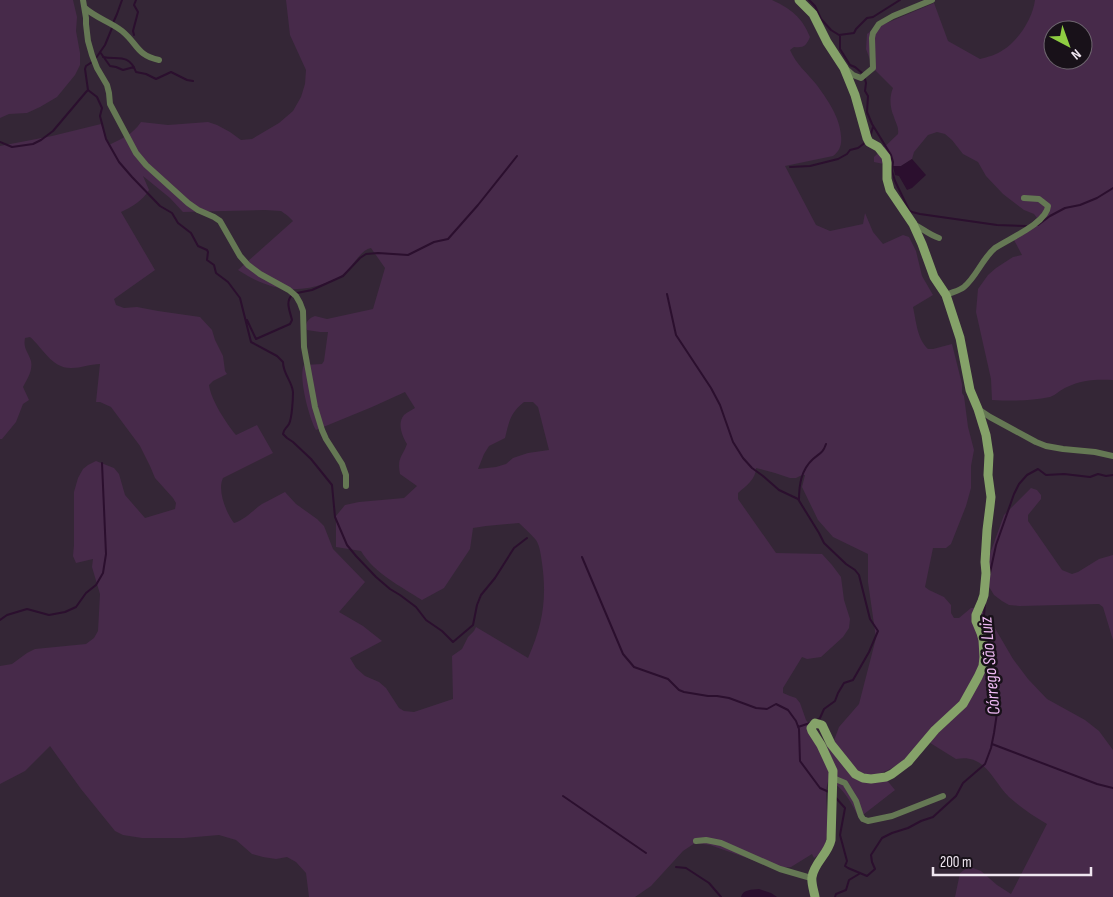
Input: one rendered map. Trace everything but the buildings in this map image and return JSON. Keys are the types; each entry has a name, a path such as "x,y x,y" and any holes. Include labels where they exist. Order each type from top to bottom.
{"street":[{"path":"83,0 88,41 92,56 107,85 110,104 136,153 146,165 188,204 220,222 240,256 248,265 289,290 300,303 303,311 304,347 315,407 326,439 342,464 346,475 346,486"},
{"path":"799,0 813,14 827,42 844,68 855,95 867,138 886,157 887,179 890,190 913,224 934,277 946,295 960,338 970,390 978,409 988,449 988,475 991,497 987,530 984,590 976,615 984,650 983,666 963,704 935,730 908,762 886,777 871,779 855,774 830,744 822,725 815,723 811,728 833,772 831,840 811,878 815,897"},
{"path":"855,95 858,82 873,68 872,38 879,24 893,16 932,0"},
{"path":"85,8 98,18 122,30 140,52 159,60"},
{"path":"844,68 861,78"},
{"path":"946,295 964,287 970,282 988,255 1030,227 1047,212 1048,206 1039,199 1024,198"},
{"path":"913,224 928,234 939,238"},
{"path":"978,409 1031,440 1046,446 1113,456"},
{"path":"833,778 845,783 856,800 862,819 868,821 892,816 943,796"},
{"path":"696,842 706,840 721,844 780,869 811,878"}],"shaded area":[{"path":"0,0 73,0 77,17 76,31 80,65 75,75 57,97 27,113 9,114 0,118"},
{"path":"286,0 772,0 790,10 799,19 810,37 804,46 794,47 790,50 795,60 816,84 832,108 840,129 841,142 839,150 833,156 785,166 816,225 830,231 863,224 865,213 873,232 883,244 903,235 909,237 916,251 922,276 933,295 913,307 919,335 928,349 952,344 962,384 968,427 974,450 971,466 971,488 951,544 946,548 933,548 925,587 944,597 951,605 951,613 954,618 959,618 971,608 976,608 984,613 1028,679 1047,699 1085,720 1099,731 1113,750 1113,897 955,897 960,873 967,868 981,871 1011,894 1047,824 1009,797 981,764 966,758 956,759 927,741 900,763 881,773 895,790 859,818 838,786 828,782 826,794 827,838 820,853 814,858 812,854 791,867 775,868 710,845 695,843 683,851 651,886 635,897 309,897 306,873 296,862 287,857 276,859 252,854 236,840 219,835 184,838 142,838 123,835 115,831 50,746 25,771 0,784 0,666 12,664 35,649 86,644 94,638 98,631 100,594 92,567 93,559 76,563 73,556 74,492 83,469 96,461 114,468 119,474 125,495 145,518 175,509 176,503 155,478 140,446 111,407 96,402 100,364 72,368 59,365 53,362 30,337 25,338 25,345 31,361 31,368 23,387 29,400 23,404 16,422 0,439 0,146 101,124 109,145 131,133 141,122 168,125 208,122 230,132 241,140 252,139 279,123 293,111 301,97 305,84 306,70 290,35","holes":["143,176 170,198 183,212 265,210 281,211 288,216 293,221 238,270 270,286 303,289 326,283 345,273 361,254 371,248 385,268 373,309 327,319 315,316 309,319 307,323 307,330 328,332 322,364 304,365 302,378 305,397 316,430 405,392 415,408 402,418 402,433 407,444 399,468 400,474 417,486 404,498 345,505 336,516 336,547 361,551 366,559 380,572 422,600 444,588 470,549 473,528 519,523 537,542 541,554 544,588 540,623 528,658 476,627 462,649 452,656 453,699 414,712 404,711 399,708 386,688 379,682 365,676 356,668 350,658 382,641 363,626 339,612 365,582 333,549 324,526 296,504 285,492 262,504 234,523 223,501 221,489 223,478 273,453 257,425 236,435 216,404 209,385 227,374 223,356 212,330 200,317 137,307 124,308 116,305 114,299 155,270 121,212 136,203 149,190","524,402 533,402 538,407 549,450 528,453 496,467 478,469 489,446 505,438 513,414","756,468 790,478 805,475 802,487 818,520 833,537 868,554 868,582 876,638 859,704 839,727 832,746 833,753 806,720 800,703 796,698 783,693 783,688 802,657 807,659 821,657 843,637 849,628 850,619 844,600 841,577 822,554 776,553 738,499 738,493 750,482 756,472"]},
{"path":"1035,0 1113,0 1113,380 1083,381 1065,388 1050,397 992,400 991,379 976,312 978,289 988,275 996,268 1013,257 1022,255 1014,240 1037,218 1034,214 1024,210 1003,194 986,176 978,162 963,154 945,134 937,132 928,135 914,152 912,159 901,166 874,162 874,157 898,134 898,127 891,106 893,88 873,68 866,49 867,34 875,28 934,3 948,41 980,59 998,53 1009,46 1019,35 1031,14"},
{"path":"912,159 926,175 912,188 907,190 899,176 895,175 893,166 901,166"},
{"path":"1031,488 1037,490 1041,495 1041,499 1028,515 1028,521 1062,570 1072,574 1099,559 1113,555 1113,640 1103,607 1099,604 1009,605 994,595 988,585 987,562 1004,515"},
{"path":"759,889 777,897 741,897 746,891"}],"waterway":[{"path":"113,23 122,0"},
{"path":"134,35 133,31 138,12 134,5 136,0"},
{"path":"809,0 815,6 821,19 831,30 839,35 854,33 867,18 873,17 900,0"},
{"path":"96,58 105,45 112,28"},
{"path":"840,35 840,49 850,65 862,73"},
{"path":"100,52 110,66 123,70 134,67"},
{"path":"103,57 122,58 130,62 136,72 156,79 171,72 193,81"},
{"path":"0,142 12,147 33,144 53,131 88,90 85,69 92,62"},
{"path":"865,79 865,91 868,96 867,112 891,155 895,181 909,210 920,214 997,225 1026,226"},
{"path":"88,90 97,97 102,108 100,116 106,139 119,162 160,206 172,213 178,223 191,233 198,246 207,250 207,260 214,265 216,273 228,282 240,298 251,342 277,356 283,362 284,370 293,392 290,421 283,434 311,459 332,485 335,517 347,545 376,577 416,607 426,620 442,631 453,642 473,625 481,595 495,578 514,548 527,538"},
{"path":"870,137 873,127"},
{"path":"790,167 810,166 838,159 866,142"},
{"path":"297,293 312,290 343,276 366,254 408,255 434,242 448,239 517,156"},
{"path":"1038,225 1065,208 1080,205 1097,198 1113,188"},
{"path":"667,294 676,335 711,388 720,405 733,442 743,458 779,490 798,499 824,543 859,575 870,619 878,631 869,652 853,680 844,683 835,701 824,709 817,720"},
{"path":"247,320 256,339 290,324 292,320 288,304 292,295"},
{"path":"799,500 800,483 803,473 809,463 822,451 826,444"},
{"path":"0,620 7,615 27,609 49,615 65,612 76,607 86,593 96,585 103,573 106,554 102,463"},
{"name":"Córrego São Luiz","path":"990,573 996,545 1014,494 1019,484 1027,475 1038,469 1046,475 1064,474 1090,477 1098,474 1113,475"},
{"path":"582,557 623,654 634,667 668,679 679,690 684,692 729,698 756,708 767,709 776,704 788,710 799,729 800,761 820,788 829,792"},
{"name":"Córrego São Luiz","path":"983,630 985,602"},
{"path":"836,798 845,808 840,835 847,861 845,866 867,876 875,869 871,855 882,838 933,817 956,796 963,783 985,764 991,748 997,713 995,690 988,657"},
{"path":"798,727 810,723"},
{"path":"992,744 1097,784 1113,788"},
{"path":"563,796 646,853"},
{"path":"676,867 686,868 709,883 721,897"},
{"name":"Córrego São Luiz","path":"835,897 836,894 846,890 849,880 859,874"}]}
